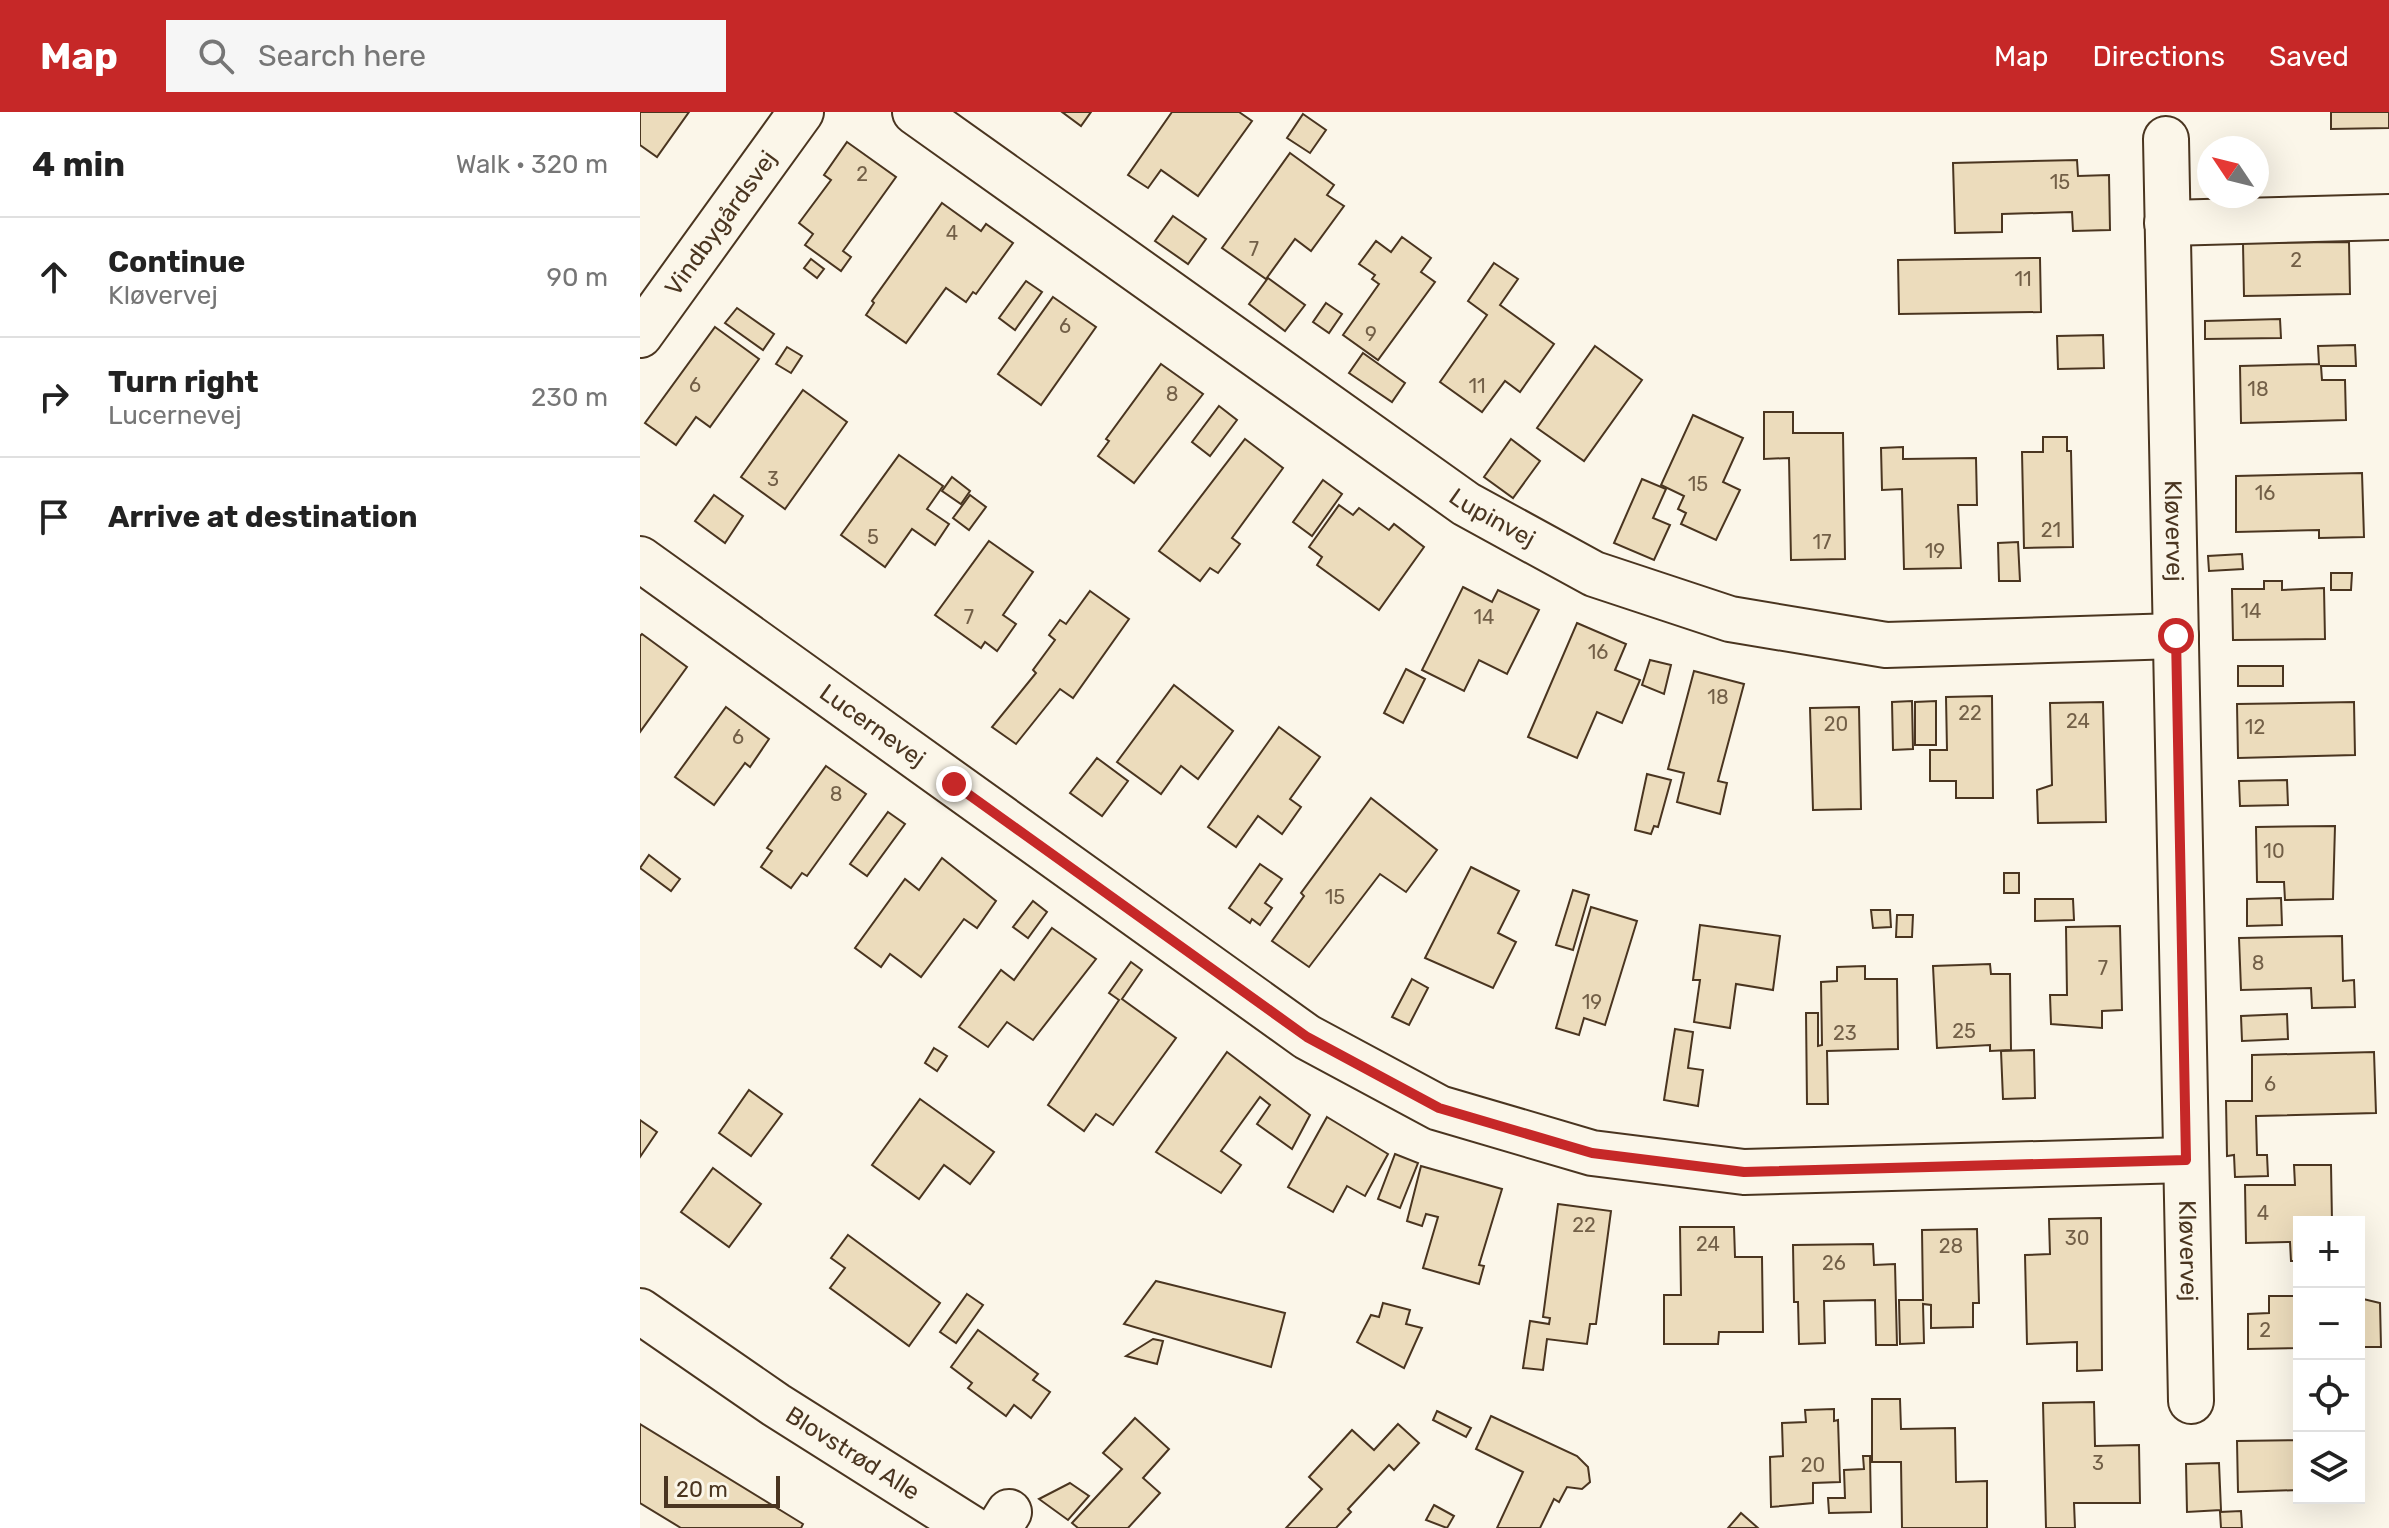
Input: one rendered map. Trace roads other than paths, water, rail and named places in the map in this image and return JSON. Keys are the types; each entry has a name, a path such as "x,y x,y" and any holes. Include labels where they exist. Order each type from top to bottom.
{"street":[{"name":"Vindbygårdsvej","path":"640,335 801,112"},
{"name":"Lupinvej","path":"915,112 1466,504 1594,574 1730,619 1886,645 2176,636"},
{"name":"Kløvervej","path":"2166,139 2191,1401"},
{"path":"2167,223 2389,217"},
{"name":"Lucernevej","path":"640,559 1307,1037 1439,1108 1592,1153 1744,1172 2186,1160"},
{"name":"Blovstrød Alle","path":"640,1311 776,1405 919,1528"},
{"name":"Blovstrød Alle","path":"776,1405 993,1523"}]}
